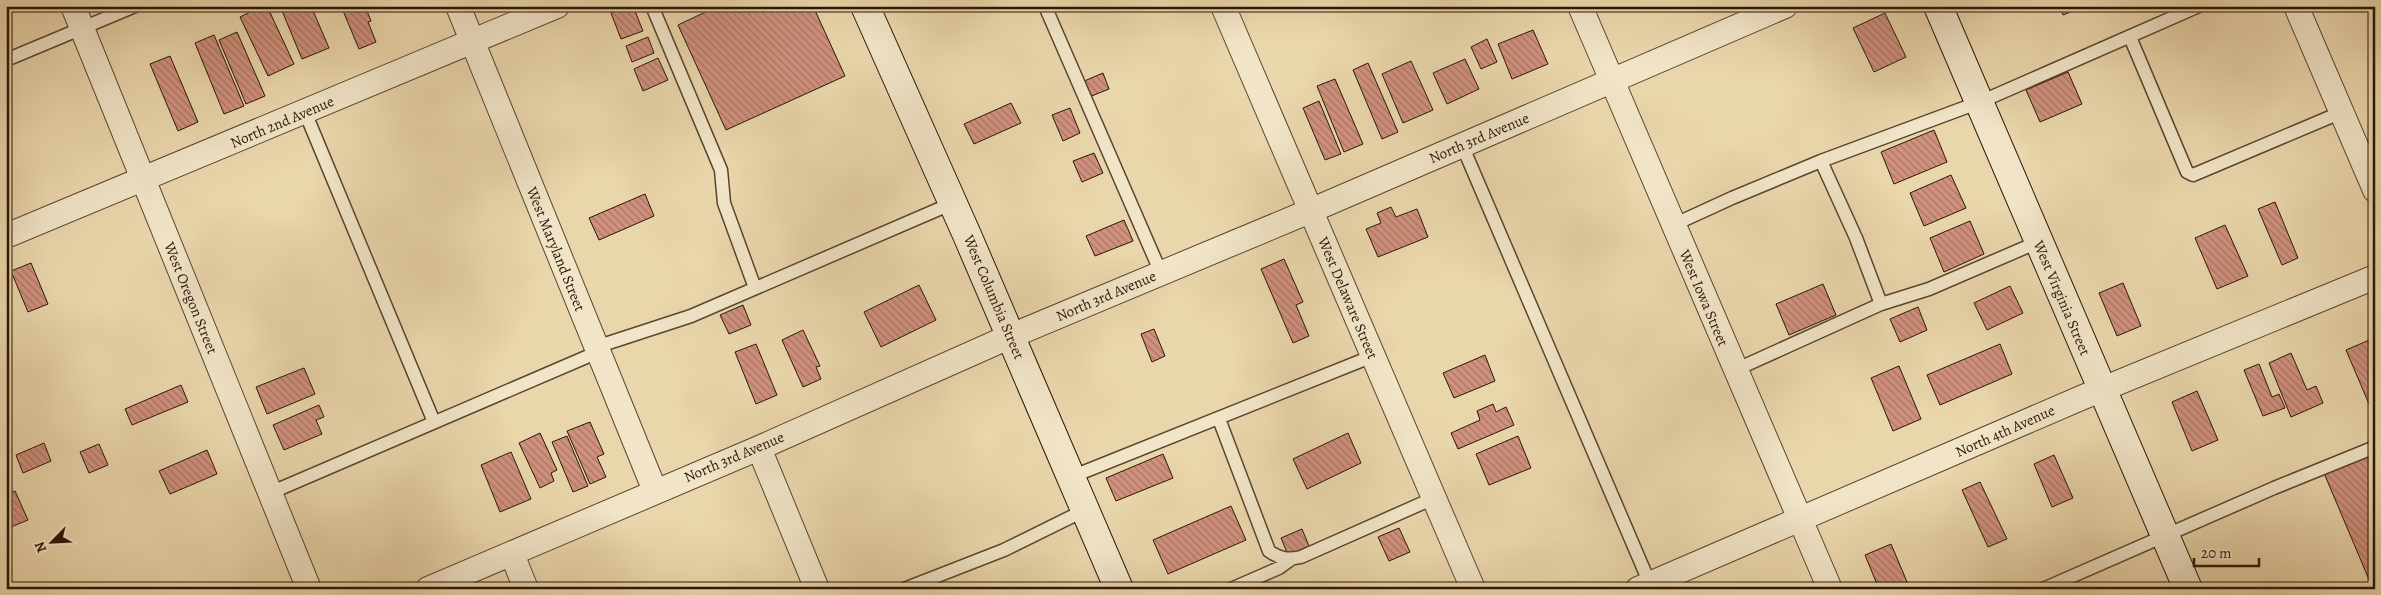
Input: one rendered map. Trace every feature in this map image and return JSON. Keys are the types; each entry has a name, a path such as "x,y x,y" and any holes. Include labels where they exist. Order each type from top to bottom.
{"main road":[{"name":"West Columbia Street","path":"865,6 1011,336 1119,589"},
{"name":"West Virginia Street","path":"1938,6 2188,589"}],"street":[{"name":"West Oregon Street","path":"73,6 310,589"},
{"name":"West Maryland Street","path":"458,6 655,491"},
{"name":"North 2nd Avenue","path":"6,236 472,42 532,11 557,6"},
{"name":"West Delaware Street","path":"1222,6 1473,589"},
{"name":"West Iowa Street","path":"1580,6 1830,589"},
{"name":"North 3rd Avenue","path":"428,589 759,448 1011,336 1310,211 1785,6"},
{"path":"2296,6 2375,190"},
{"name":"North 4th Avenue","path":"1644,586 2102,390 2375,277"},
{"path":"759,448 817,589"},
{"path":"512,554 526,589"}],"lane":[{"path":"6,60 135,6"},
{"path":"652,6 721,170 724,203 755,288"},
{"path":"1045,6 1161,273"},
{"path":"1674,225 1732,198 1821,161 1980,102 2200,6"},
{"path":"2130,37 2187,172 2193,175 2342,112"},
{"path":"305,112 434,422"},
{"path":"1462,145 1644,586"},
{"path":"1821,161 1856,238 1881,304"},
{"path":"270,493 597,350 691,316 953,203"},
{"path":"1735,370 1881,304 1929,289 2038,242"},
{"path":"1071,477 1373,356"},
{"path":"1219,418 1269,551 1278,558 1290,560"},
{"path":"2043,589 2274,488 2375,447"},
{"path":"1231,589 1279,568 1290,560 1301,557 1434,498"},
{"path":"904,589 1004,550 1085,510"}],"building":[{"path":"262,6 267,6 294,64 268,76 240,17"},
{"path":"280,6 311,6 329,48 302,59"},
{"path":"341,6 365,6 371,21 368,22 376,42 359,49"},
{"path":"633,6 643,31 621,39 611,13"},
{"path":"718,6 813,6 845,76 726,130 678,25"},
{"path":"2059,6 2085,6 2063,15"},
{"path":"1885,13 1906,57 1874,72 1853,28"},
{"path":"1533,30 1548,64 1512,79 1498,44"},
{"path":"237,32 265,96 246,104 219,40"},
{"path":"214,35 244,106 224,114 195,43"},
{"path":"648,37 654,53 632,62 626,46"},
{"path":"1487,39 1497,62 1481,69 1471,47"},
{"path":"170,56 198,122 178,131 150,64"},
{"path":"658,58 668,80 643,91 634,69"},
{"path":"1465,59 1479,89 1447,104 1433,73"},
{"path":"1411,61 1433,110 1403,123 1382,74"},
{"path":"1368,63 1398,132 1382,139 1353,70"},
{"path":"2068,72 2082,104 2040,122 2026,90"},
{"path":"1103,73 1109,89 1089,97 1082,82"},
{"path":"1335,79 1363,144 1344,152 1317,86"},
{"path":"1319,101 1341,154 1325,160 1303,108"},
{"path":"1011,103 1021,123 974,144 964,124"},
{"path":"1070,108 1080,133 1063,141 1052,115"},
{"path":"1934,130 1947,162 1894,184 1881,152"},
{"path":"1094,153 1103,173 1082,182 1073,161"},
{"path":"1951,175 1966,208 1924,226 1910,193"},
{"path":"645,194 654,216 599,240 589,218"},
{"path":"2275,202 2298,258 2282,265 2258,209"},
{"path":"1391,207 1396,217 1417,209 1428,237 1378,257 1366,229 1381,223 1377,213"},
{"path":"1124,220 1133,241 1095,256 1086,236"},
{"path":"1970,221 1984,254 1944,272 1930,238"},
{"path":"2225,225 2248,276 2217,289 2195,238"},
{"path":"1284,259 1303,302 1296,305 1309,336 1293,343 1261,269"},
{"path":"31,263 48,304 28,312 11,271"},
{"path":"2123,283 2141,326 2117,336 2099,293"},
{"path":"1823,284 1836,315 1789,335 1776,304"},
{"path":"919,285 936,320 881,347 864,312"},
{"path":"2010,286 2023,313 1987,330 1974,303"},
{"path":"743,305 751,325 729,334 720,315"},
{"path":"1918,307 1927,330 1900,342 1890,319"},
{"path":"1154,329 1165,356 1152,362 1141,334"},
{"path":"803,330 820,366 816,367 821,379 803,387 782,340"},
{"path":"2375,339 2375,418 2346,350"},
{"path":"756,344 777,395 756,404 735,352"},
{"path":"2000,344 2012,374 1940,405 1927,375"},
{"path":"2291,353 2307,390 2316,386 2323,403 2291,417 2269,363"},
{"path":"1485,355 1495,381 1454,398 1443,373"},
{"path":"2259,364 2272,397 2279,394 2285,408 2263,416 2244,370"},
{"path":"1899,366 1921,419 1893,431 1871,378"},
{"path":"304,368 315,394 267,414 256,387"},
{"path":"181,385 188,402 132,425 125,409"},
{"path":"2197,391 2218,440 2192,451 2172,402"},
{"path":"1493,404 1496,412 1506,407 1514,425 1458,449 1451,433 1480,420 1477,411"},
{"path":"319,405 324,417 316,420 322,434 284,450 273,425"},
{"path":"590,422 604,454 597,457 606,477 590,484 567,431"},
{"path":"540,433 557,470 551,473 554,481 540,488 519,443"},
{"path":"1348,433 1361,463 1307,489 1293,459"},
{"path":"567,436 588,486 573,492 552,442"},
{"path":"1518,436 1531,468 1489,485 1476,454"},
{"path":"44,443 51,461 23,473 16,455"},
{"path":"99,444 108,465 89,473 80,452"},
{"path":"207,450 217,474 170,494 159,471"},
{"path":"2375,451 2375,589 2373,589 2324,473"},
{"path":"511,452 531,499 500,512 481,465"},
{"path":"1163,454 1173,478 1116,501 1106,478"},
{"path":"2054,455 2073,498 2052,507 2034,464"},
{"path":"1980,482 2007,539 1988,547 1962,490"},
{"path":"15,491 28,520 6,529 6,495"},
{"path":"1231,506 1246,540 1168,574 1153,540"},
{"path":"1399,528 1410,552 1389,561 1378,537"},
{"path":"1302,529 1309,546 1288,555 1281,538"},
{"path":"1891,544 1910,589 1879,589 1865,555"}]}
